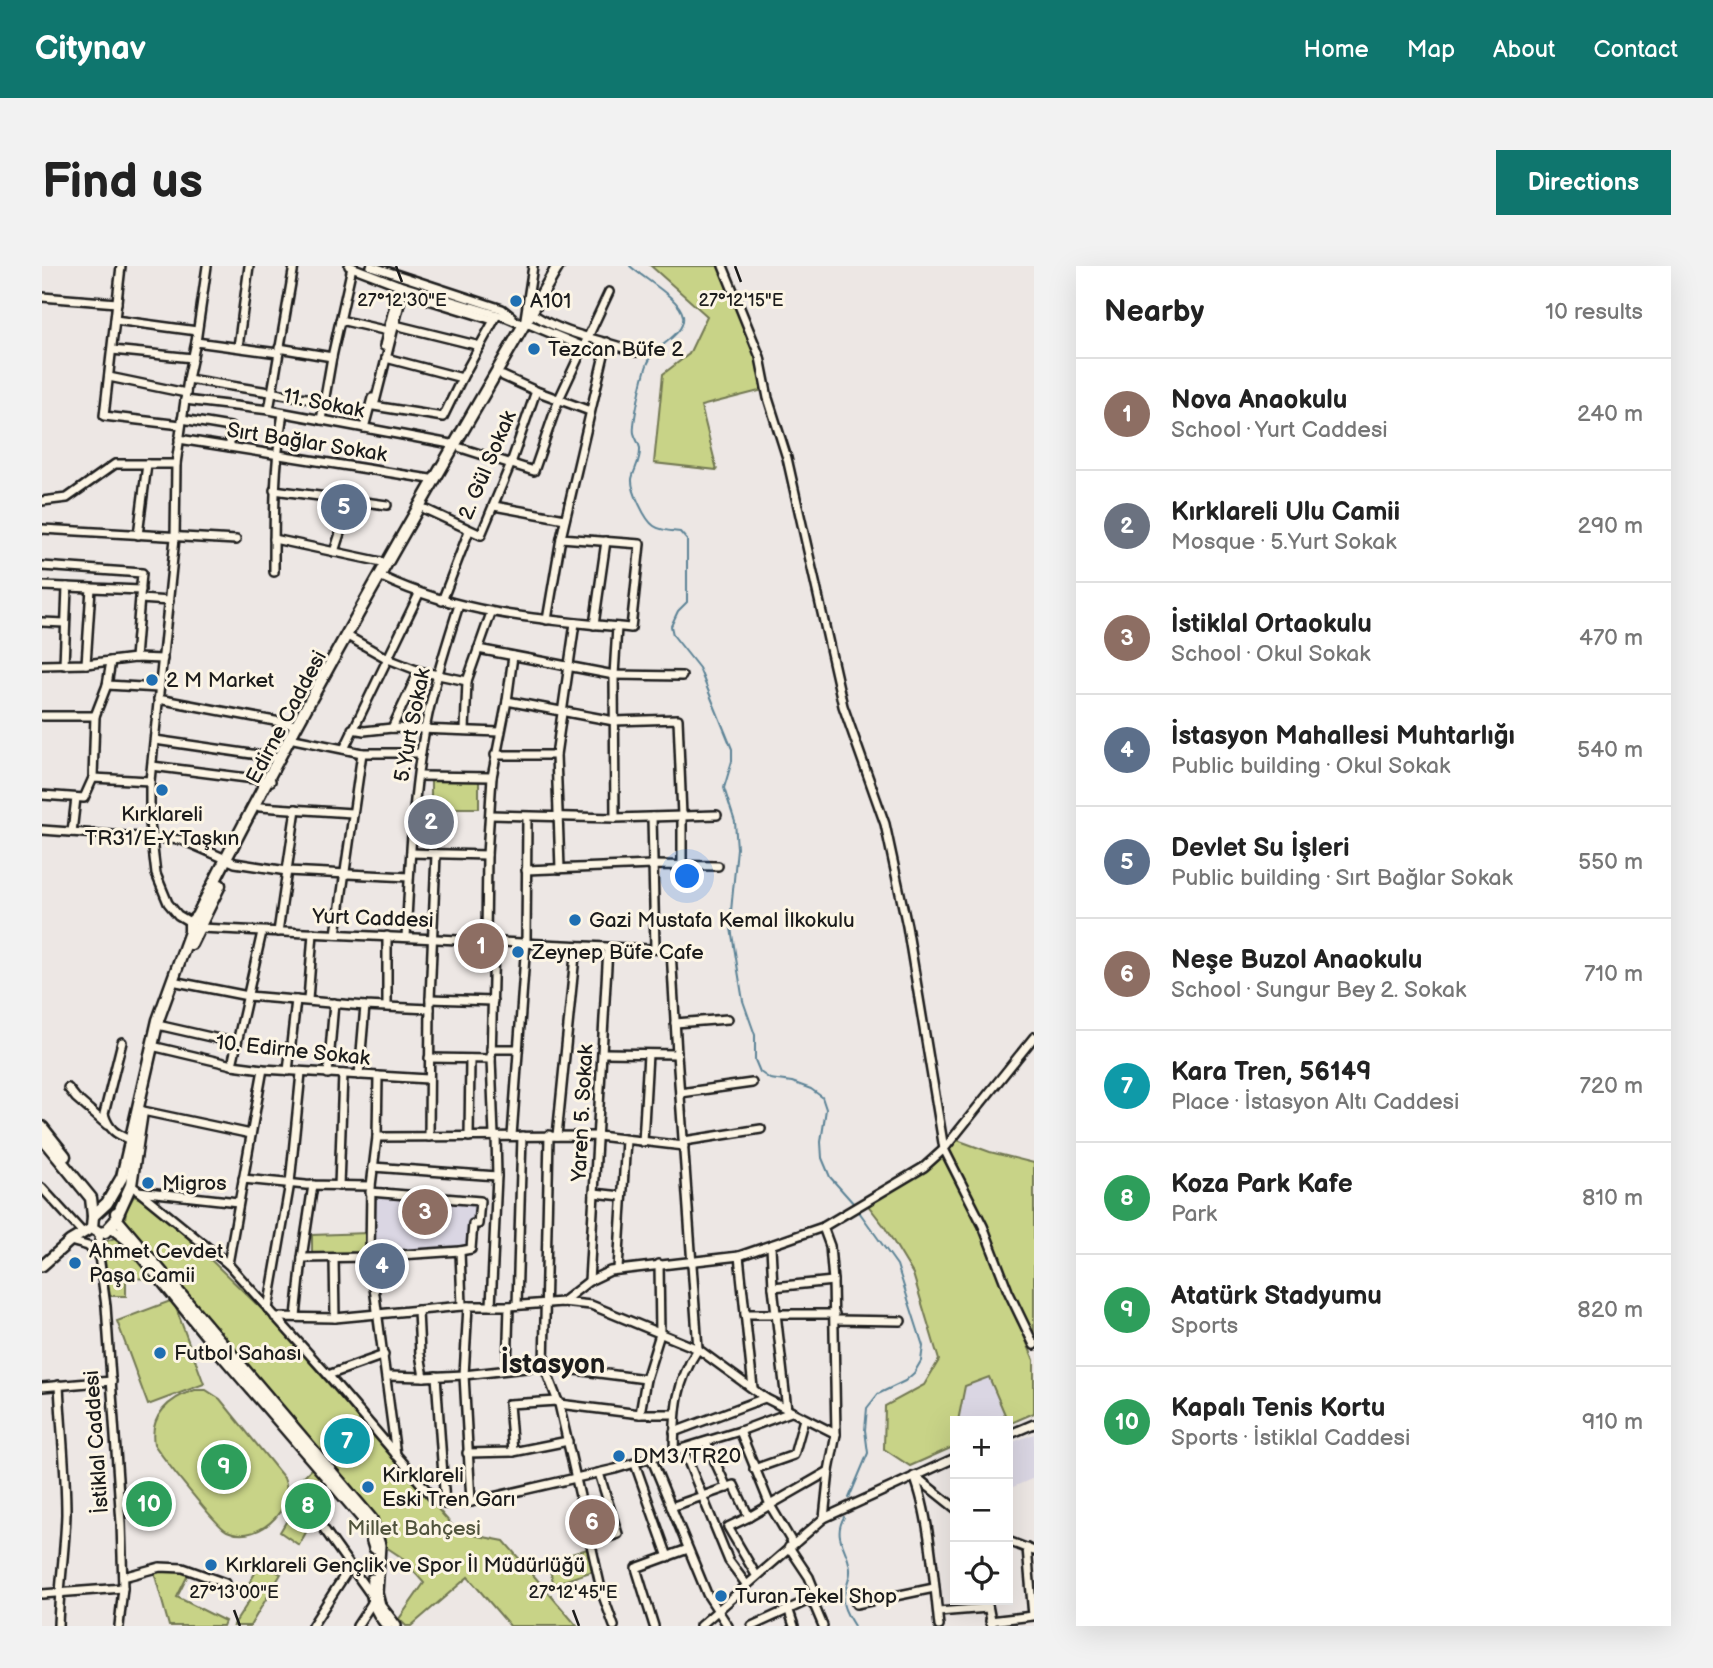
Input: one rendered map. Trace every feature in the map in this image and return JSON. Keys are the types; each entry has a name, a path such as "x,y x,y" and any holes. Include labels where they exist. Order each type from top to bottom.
{"highway":[{"name":"Edirne Caddesi","path":"107,1200 122,1177 158,1020 195,925 270,780 425,509 558,266"},
{"name":"Edirne Caddesi","path":"229,860 260,807 279,758 296,725 386,564 503,376 528,322 565,266"},
{"name":"Edirne Caddesi","path":"115,1221 134,1188 143,1111 156,1048 195,925"},
{"path":"42,1127 115,1210 115,1221 90,1231"},
{"path":"42,1138 91,1198 93,1216 90,1231"},
{"path":"93,1216 107,1200"}],"main road":[{"path":"115,1221 372,1519 380,1545 374,1601 397,1626"},
{"path":"115,1221 232,1368 366,1523 374,1544 376,1614 387,1626"},
{"path":"42,1266 70,1241 90,1231"}],"street":[{"path":"121,266 104,416 230,427 230,447"},
{"path":"195,925 173,909 161,890 151,836 149,781 175,538 176,464 207,266"},
{"path":"238,347 249,266"},
{"path":"269,410 294,266"},
{"path":"371,266 393,270 502,309 583,347"},
{"path":"528,322 533,266"},
{"path":"723,266 760,357 768,398 790,471 843,706 885,824 907,926 944,1149 983,1226 1008,1291 1034,1345"},
{"path":"321,420 351,267 495,317"},
{"path":"365,428 399,285"},
{"path":"495,317 443,417 374,406 402,292 495,317 528,322 607,342 636,352"},
{"path":"511,464 534,471 559,399 609,292"},
{"path":"42,297 117,303"},
{"path":"115,320 197,331"},
{"path":"340,320 388,331"},
{"path":"395,324 480,346"},
{"path":"196,342 332,357"},
{"path":"547,620 565,519 607,342"},
{"path":"111,350 192,358"},
{"path":"386,358 462,378"},
{"name":"2. Gül Sokak","path":"425,509 481,535 511,464 536,391 503,376"},
{"name":"11. Sokak","path":"108,377 185,396 458,447 511,464"},
{"path":"188,379 325,401"},
{"path":"536,391 590,411"},
{"path":"274,572 276,454 283,413"},
{"name":"Sırt Bağlar Sokak","path":"179,439 430,479"},
{"path":"42,501 67,498 116,464 176,464"},
{"path":"138,536 147,464"},
{"path":"274,490 387,505"},
{"path":"334,552 351,499"},
{"path":"494,506 565,519"},
{"path":"42,528 236,541"},
{"path":"442,601 470,531"},
{"path":"384,578 418,594 491,613 631,628 640,544 561,538"},
{"path":"274,539 382,562"},
{"path":"594,625 606,541"},
{"path":"42,566 142,573 135,657"},
{"path":"42,586 91,588 169,601"},
{"path":"64,665 67,587"},
{"path":"86,664 91,588"},
{"path":"344,748 418,594"},
{"name":"5.Yurt Sokak","path":"406,937 421,753 438,674 459,605"},
{"path":"466,730 467,681 491,613"},
{"path":"42,622 65,623"},
{"path":"560,869 556,755 575,623"},
{"path":"615,818 614,675 617,627"},
{"path":"351,638 388,659 419,671 467,681"},
{"path":"478,649 614,675 682,676"},
{"path":"491,1306 497,1176 491,1059 493,1002 487,855 492,777 513,656"},
{"path":"42,665 86,664 135,657 163,659"},
{"path":"42,795 84,797 93,778 95,716 107,685 111,661"},
{"path":"392,728 419,671"},
{"path":"107,685 159,688"},
{"path":"158,699 296,725"},
{"path":"507,701 614,721 678,719 682,866"},
{"path":"42,716 95,716"},
{"path":"352,729 500,732"},
{"path":"294,739 362,753 421,753"},
{"path":"155,740 279,758"},
{"path":"335,934 362,753"},
{"path":"495,755 556,755"},
{"path":"152,766 270,780"},
{"path":"419,775 492,777"},
{"path":"93,778 149,781"},
{"path":"72,832 76,798"},
{"path":"260,807 352,813"},
{"path":"278,932 296,809"},
{"path":"491,815 615,818 717,815"},
{"path":"512,1136 526,942 527,817"},
{"path":"652,817 656,948"},
{"path":"42,830 182,840 229,860 287,871 409,877"},
{"path":"411,853 487,855"},
{"path":"429,1137 428,1079 436,854"},
{"path":"526,870 652,865 718,866"},
{"name":"Yurt Caddesi","path":"195,925 262,932 671,950 675,1023"},
{"path":"232,1065 262,932"},
{"path":"308,1000 313,933"},
{"path":"387,936 387,1006"},
{"path":"576,946 553,1135 544,1366 559,1403 590,1543 614,1626"},
{"name":"Yaren 5. Sokak","path":"589,1281 608,948"},
{"path":"177,982 248,996 430,1009"},
{"path":"430,999 493,1002"},
{"path":"288,1071 296,1000"},
{"path":"328,1074 334,1003"},
{"path":"359,1075 365,1006"},
{"path":"674,1451 674,1415 684,1370 698,1349 675,1023 728,1019"},
{"path":"162,1026 237,1043"},
{"path":"562,1302 601,1273 739,1256 823,1227 924,1167 944,1149 1034,1037"},
{"path":"107,1125 104,1114 122,1042"},
{"name":"10. Edirne Sokak","path":"156,1048 263,1069 428,1079"},
{"path":"491,1049 518,1049"},
{"path":"603,1053 677,1054"},
{"path":"643,1142 648,1054"},
{"path":"429,1058 491,1059"},
{"path":"469,1137 470,1059"},
{"path":"228,1264 263,1069"},
{"path":"268,1309 290,1183 301,1073"},
{"path":"339,1186 342,1074"},
{"path":"378,1076 370,1257 397,1456"},
{"path":"680,1094 752,1083"},
{"path":"68,1088 113,1132 130,1140"},
{"path":"143,1111 251,1134"},
{"path":"377,1137 553,1135 684,1143 761,1129"},
{"path":"507,1370 522,1136"},
{"path":"618,1269 626,1140"},
{"path":"373,1167 497,1176"},
{"path":"243,1179 480,1201 478,1224 473,1224 471,1249 370,1257 302,1258"},
{"path":"296,1317 313,1185"},
{"path":"42,1188 90,1231 98,1256"},
{"path":"134,1188 238,1202"},
{"path":"134,1188 228,1264 435,1500 445,1504 471,1502 652,1460 740,1431 789,1411"},
{"path":"594,1193 622,1195"},
{"path":"823,1227 830,1246 834,1281 836,1434 824,1518"},
{"path":"90,1231 98,1256"},
{"path":"70,1241 88,1246 98,1256"},
{"path":"771,1246 776,1315 789,1411"},
{"path":"460,1251 465,1306 464,1375 471,1502"},
{"name":"İstiklal Caddesi","path":"98,1256 106,1306 112,1381 123,1577 119,1626"},
{"path":"739,1256 752,1388"},
{"path":"334,1258 335,1318"},
{"path":"640,1414 646,1379 660,1334 659,1265"},
{"path":"773,1287 834,1281"},
{"path":"275,1317 335,1318 465,1306 562,1302 591,1305 698,1349 765,1398 836,1434"},
{"path":"418,1310 425,1377"},
{"path":"745,1314 901,1321"},
{"path":"328,1375 384,1355"},
{"path":"387,1376 464,1375 544,1366 646,1379"},
{"path":"436,1376 445,1504"},
{"path":"42,1387 112,1381"},
{"path":"58,1626 59,1592 65,1555 66,1509 59,1385"},
{"path":"674,1432 765,1398"},
{"path":"513,1452 509,1404 559,1403 640,1414 674,1415"},
{"path":"754,1469 794,1455 804,1419"},
{"path":"1013,1433 1034,1424"},
{"path":"740,1431 770,1505 815,1592 809,1600 752,1626"},
{"path":"467,1453 513,1452 568,1441"},
{"path":"706,1441 727,1488"},
{"path":"683,1448 729,1561 746,1584"},
{"path":"652,1460 707,1594 728,1626"},
{"path":"700,1626 824,1518 950,1460"},
{"path":"635,1464 668,1557"},
{"path":"756,1575 728,1527 829,1471"},
{"path":"590,1543 618,1534 599,1473"},
{"path":"914,1476 950,1504"},
{"path":"914,1476 920,1496 939,1626"},
{"path":"671,1507 733,1485 749,1517"},
{"path":"319,1522 374,1601 357,1626"},
{"path":"987,1605 991,1623 1033,1616 1030,1550 1010,1542"},
{"path":"654,1626 636,1568 688,1549"},
{"path":"123,1577 160,1567 183,1568 225,1583"},
{"path":"312,1626 349,1567"},
{"path":"42,1594 123,1588"},
{"path":"856,1604 934,1588"},
{"path":"809,1600 816,1607 823,1626"},
{"path":"937,1612 981,1605"},
{"path":"788,1608 794,1626"}],"shaded area":[{"path":"371,1193 480,1201 478,1224 473,1225 471,1249 370,1251"},
{"path":"989,1376 1006,1416 959,1416 965,1386"},
{"path":"1034,1434 1034,1478 1013,1487 1013,1479 1013,1442"}],"green space":[{"path":"651,266 719,266 756,356 763,390 701,406 717,470 654,463 663,374 689,354 707,316"},
{"path":"431,780 479,781 479,808 431,808"},
{"path":"957,1140 1034,1163 1034,1339 948,1151"},
{"path":"942,1156 979,1227 1034,1360 1034,1413 1013,1422 1013,1416 1006,1416 989,1377 965,1386 959,1416 950,1416 950,1448 910,1466 884,1449 885,1406 924,1385 939,1360 913,1274 884,1226 867,1204 930,1168"},
{"name":"Millet Bahçesi","path":"134,1196 185,1235 271,1318 458,1532 504,1541 577,1626 510,1626 468,1577 411,1626 406,1626 399,1619 424,1583 401,1557 386,1547 383,1533 373,1515 125,1220 126,1210"},
{"path":"367,1233 367,1254 312,1256 312,1235"},
{"path":"117,1237 152,1279 126,1278 126,1296 110,1296 103,1247 107,1241"},
{"name":"Futbol Sahası","path":"173,1300 204,1384 148,1405 117,1321"},
{"path":"195,1390 206,1390 220,1399 284,1478 287,1494 282,1509 259,1530 240,1534 221,1527 154,1444 155,1425 163,1410 177,1398"},
{"path":"315,1465 332,1485 299,1545 280,1532 305,1490 298,1482"},
{"path":"155,1486 159,1520 144,1521 140,1488"},
{"path":"587,1549 593,1571 554,1584 547,1562"},
{"path":"261,1563 281,1574 250,1626 233,1626 253,1595 245,1590"},
{"path":"165,1570 189,1573 177,1597 225,1621 223,1626 169,1626 154,1572"}],"waterway":[{"path":"630,266 669,296 683,316 680,329 656,351 645,371 635,420 634,433 640,452 632,484 650,523 660,529 680,532 687,540 687,602 678,611 671,626 673,635 699,668 732,749 732,761 724,788 735,822 737,848 730,922 743,1001 755,1035 755,1060 760,1072 770,1079 792,1082 811,1089 822,1097 826,1109 821,1142 822,1158 830,1177 854,1204"},
{"path":"849,1498 868,1453 865,1430 867,1408 878,1394 905,1381 914,1373 921,1361 923,1346 897,1265 857,1209"},
{"path":"844,1517 840,1537 850,1573 843,1604 854,1626"}],"place":[{"name":"A101","path":"516,301"},
{"name":"Tezcan Büfe 2","path":"534,349"},
{"name":"Devlet Su İşleri","path":"344,507"},
{"name":"2 M Market","path":"152,680"},
{"name":"Kırklareli TR31/E-Y Taşkın","path":"162,790"},
{"name":"Kırklareli Ulu Camii","path":"431,822"},
{"name":"Gazi Mustafa Kemal İlkokulu","path":"575,920"},
{"name":"Nova Anaokulu","path":"481,946"},
{"name":"Zeynep Büfe Cafe","path":"518,952"},
{"name":"Migros","path":"148,1183"},
{"name":"İstiklal Ortaokulu","path":"425,1212"},
{"name":"Ahmet Cevdet Paşa Camii","path":"75,1263"},
{"name":"İstasyon Mahallesi Muhtarlığı","path":"382,1266"},
{"name":"Futbol Sahası","path":"160,1353"},
{"name":"Kara Tren, 56149","path":"347,1441"},
{"name":"DM3/TR20","path":"619,1456"},
{"name":"Atatürk Stadyumu","path":"224,1467"},
{"name":"Kırklareli Eski Tren Garı","path":"368,1487"},
{"name":"Kapalı Tenis Kortu","path":"149,1504"},
{"name":"Koza Park Kafe","path":"308,1506"},
{"name":"Neşe Buzol Anaokulu","path":"592,1522"},
{"name":"Kırklareli Gençlik ve Spor İl Müdürlüğü","path":"211,1565"},
{"name":"Turan Tekel Shop","path":"721,1596"}],"district":[{"name":"İstasyon","path":"553,1363"}]}
